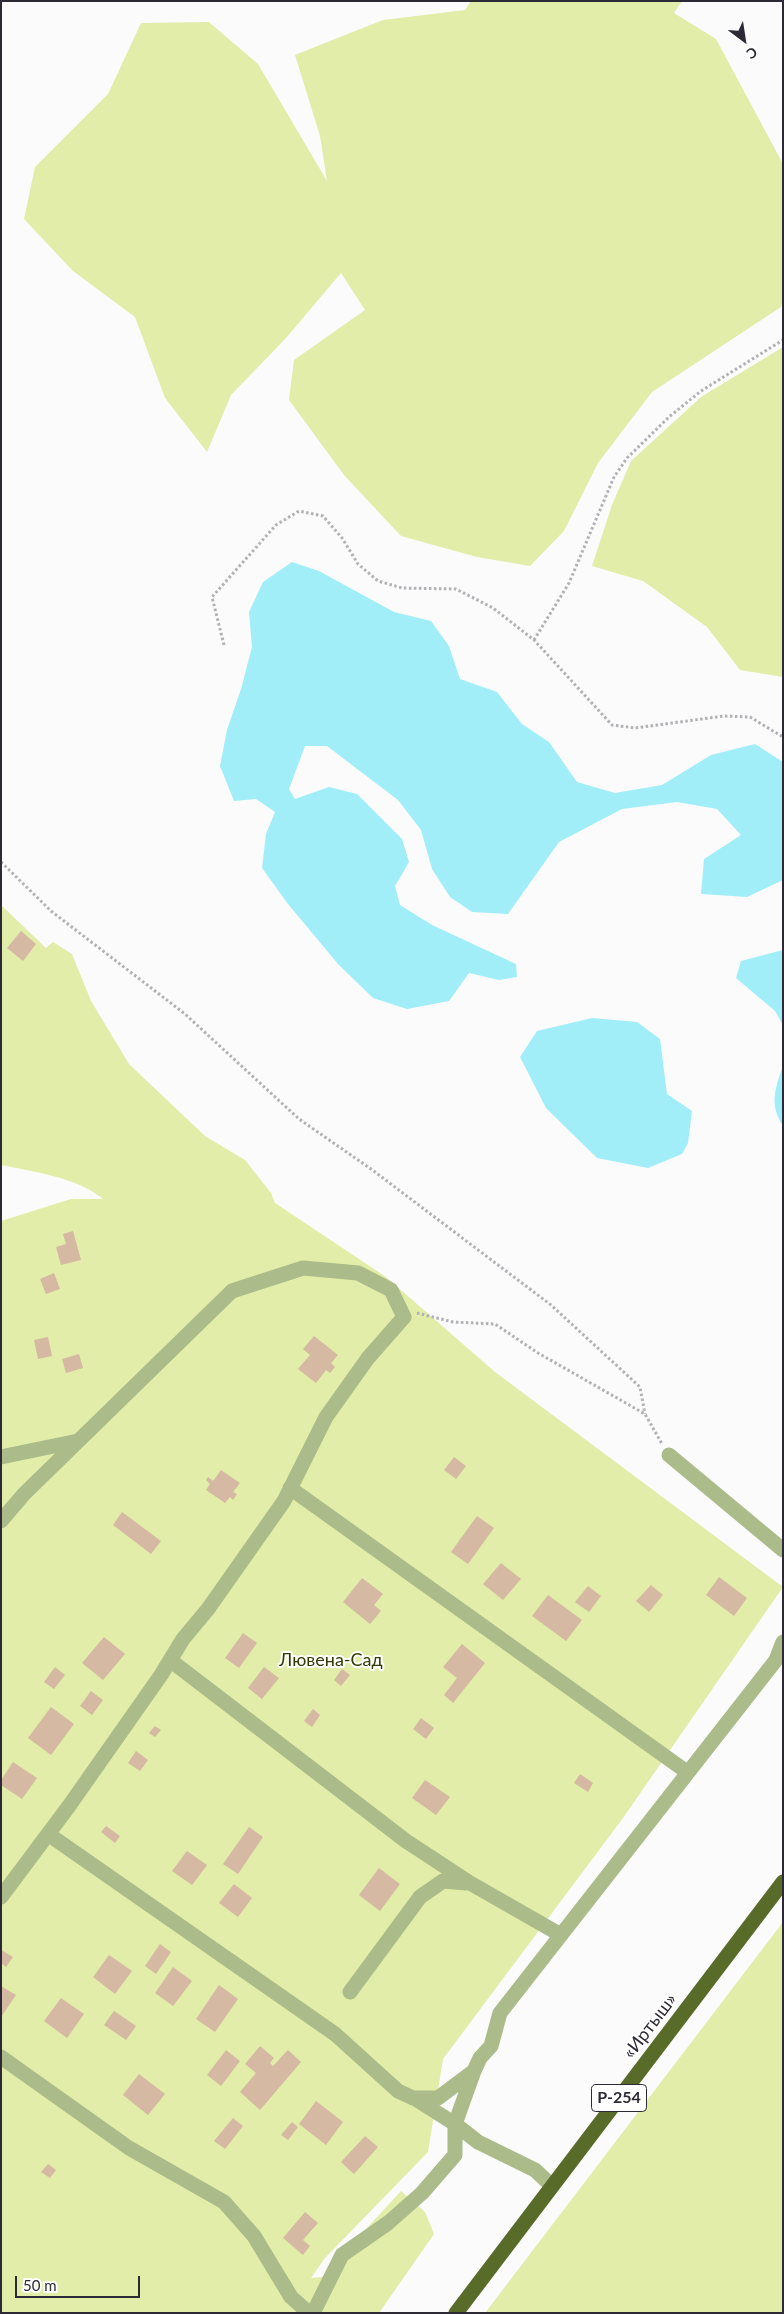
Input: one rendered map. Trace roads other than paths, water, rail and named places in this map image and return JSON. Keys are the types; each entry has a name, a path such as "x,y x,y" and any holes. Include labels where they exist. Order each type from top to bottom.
{"highway":[{"name":"«Иртыш»","path":"456,2313 783,1882"}],"street":[{"path":"1,1521 24,1494 232,1291 303,1268 358,1273 391,1290 404,1317 368,1358 326,1417 290,1488 273,1516 208,1609 183,1639 48,1834 1,1896"},
{"path":"1,1457 78,1441"},
{"path":"669,1455 783,1550"},
{"path":"290,1488 687,1772"},
{"path":"313,2313 342,2255 388,2223 422,2193 455,2155 456,2124 474,2071 480,2058 491,2046 500,2013 776,1660 783,1642"},
{"path":"170,1660 406,1841 470,1883 561,1935"},
{"path":"48,1834 335,2034 398,2091 456,2124 478,2142 536,2170 552,2186"},
{"path":"350,1992 420,1897 443,1880 470,1883"},
{"path":"1,2057 130,2148 224,2202 254,2236 292,2297 309,2313"},
{"path":"413,2098 438,2098 474,2071"}],"water":[{"path":"292,562 319,571 394,612 431,621 449,646 460,679 497,692 522,724 549,742 577,782 615,793 662,785 711,755 755,744 783,762 783,880 747,897 701,894 704,859 741,835 717,809 677,802 622,809 559,842 508,914 472,912 450,897 432,869 421,830 398,800 327,746 305,746 289,789 295,799 329,787 357,794 402,839 409,862 395,886 400,905 432,925 516,964 517,977 499,980 469,973 449,1001 407,1009 373,998 338,964 288,904 262,868 266,834 275,812 256,799 234,801 220,766 227,730 241,689 252,647 249,612 263,582"},
{"path":"783,950 783,1025 775,1011 736,978 741,961"},
{"path":"592,1018 637,1022 660,1039 667,1094 692,1111 688,1143 682,1154 648,1168 597,1158 546,1108 520,1057 537,1031"},
{"path":"783,1066 783,1126 776,1111 775,1096"}],"park label":[{"name":"Лювена-Сад","path":"331,1660"}]}
